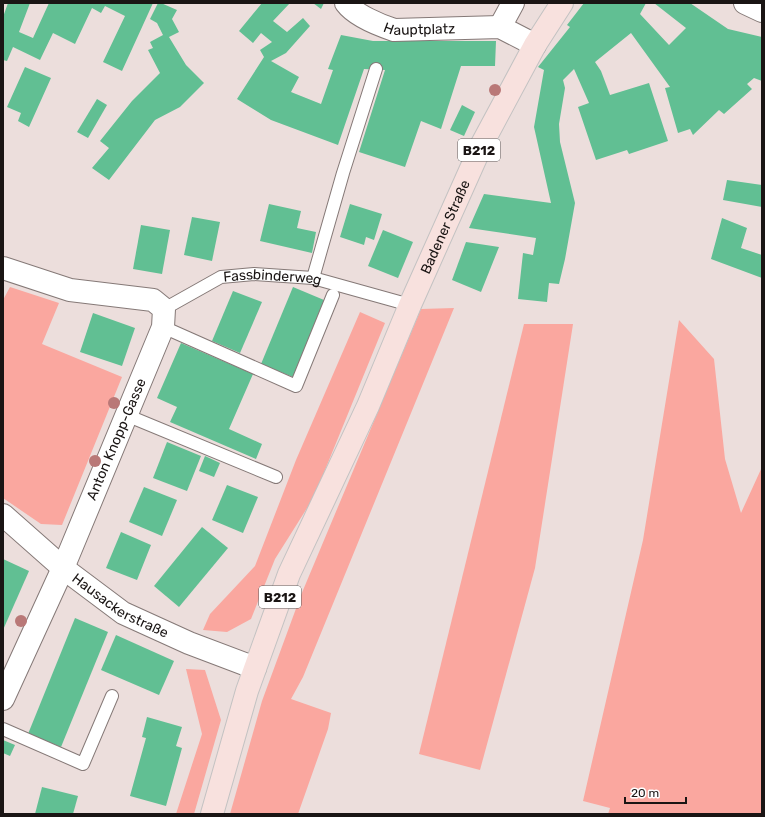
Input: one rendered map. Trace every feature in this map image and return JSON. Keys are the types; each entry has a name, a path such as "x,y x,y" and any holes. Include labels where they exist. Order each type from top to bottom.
{"main road":[{"name":"Badener Straße","path":"410,305 482,144 535,45 562,3"},
{"name":"B212","path":"212,814 254,668 289,574 368,406 410,305"}],"street":[{"name":"Hauptplatz","path":"346,3 350,8 362,15 380,25 394,30 500,27 535,45"},
{"path":"500,27 513,3"},
{"path":"745,3 762,11"},
{"path":"3,268 70,290 153,300 163,318"},
{"name":"Anton Knopp-Gasse","path":"3,699 62,568 126,415 163,318"},
{"name":"Hausackerstraße","path":"3,515 62,568 123,613 189,643 254,668"}],"lane":[{"path":"313,278 343,173 376,69"},
{"name":"Fassbinderweg","path":"163,318 221,277 254,274 313,278 410,305"},
{"path":"163,318 296,386 333,295"},
{"path":"126,415 276,477"},
{"path":"3,729 83,764 112,696"}],"shaded area":[{"path":"10,287 59,303 42,344 122,377 62,525 41,524 3,498 3,300"},
{"path":"454,308 303,677 291,699 331,713 328,729 298,814 230,814 262,701 301,595 421,309"},
{"path":"360,312 385,323 314,497 275,559 251,619 227,632 203,630 210,614 255,566 296,460"},
{"path":"679,320 714,359 725,459 741,513 762,467 762,814 608,814 610,808 583,801 643,540"},
{"path":"524,324 573,324 535,568 480,770 419,754"},
{"path":"186,669 205,670 221,720 194,814 176,814 202,734"}],"building":[{"path":"8,3 30,3 19,32 33,38 49,3 153,3 122,71 103,62 125,16 105,6 101,13 92,8 75,44 53,33 40,60 13,47 7,61 3,60 3,17"},
{"path":"158,3 177,10 172,19 179,32 169,37 186,65 204,83 180,107 155,120 109,180 92,168 109,148 100,141 132,101 160,73 148,50 153,48 150,42 163,35 157,23 150,19"},
{"path":"262,3 290,3 273,21 287,32 303,18 310,26 286,53 271,61 299,77 291,92 321,104 333,70 328,69 341,35 373,41 496,41 495,66 461,66 441,129 421,121 405,167 359,152 385,70 364,69 338,145 271,120 237,99 264,57 260,50 272,42 261,33 253,43 239,31"},
{"path":"313,3 324,3 321,9"},
{"path":"584,3 646,3 640,14 669,45 686,28 654,3 690,3 728,29 762,37 762,81 754,78 747,84 752,89 724,114 719,110 693,135 690,129 678,133 665,88 670,87 631,33 595,62 601,71 610,95 649,83 668,141 629,154 627,150 596,160 578,107 589,103 574,69 563,80 565,88 559,124 560,142 575,203 559,284 549,283 547,302 518,299 523,253 533,255 536,238 469,228 484,194 551,203 534,127 544,70 538,67 570,27 567,25"},
{"path":"25,67 51,78 29,127 18,121 21,113 7,107"},
{"path":"97,99 107,105 88,138 77,132"},
{"path":"462,105 475,112 464,136 450,130"},
{"path":"727,180 762,185 762,207 723,200"},
{"path":"269,204 301,211 297,228 316,232 312,253 260,241"},
{"path":"350,204 382,214 374,240 366,237 364,245 340,237"},
{"path":"192,217 220,222 212,261 184,255"},
{"path":"722,218 747,228 741,248 762,255 762,278 711,259"},
{"path":"141,225 170,230 162,274 133,269"},
{"path":"383,230 413,242 398,278 368,266"},
{"path":"466,242 499,247 481,292 452,280"},
{"path":"293,287 324,300 293,377 261,364"},
{"path":"233,291 262,302 240,353 212,341"},
{"path":"93,313 135,328 122,366 80,352"},
{"path":"181,343 253,374 229,429 262,444 256,459 170,422 177,407 157,398"},
{"path":"167,442 201,456 187,491 153,478"},
{"path":"205,456 220,463 214,477 199,471"},
{"path":"227,485 258,497 243,533 212,520"},
{"path":"144,487 177,500 162,536 129,522"},
{"path":"202,527 228,548 179,607 154,586"},
{"path":"121,532 151,545 137,580 106,568"},
{"path":"3,559 29,571 3,630"},
{"path":"75,618 108,632 61,747 28,734"},
{"path":"116,635 174,661 159,695 101,670"},
{"path":"147,717 182,727 176,746 182,748 166,806 130,796 146,738 142,737"},
{"path":"3,740 15,745 10,756 3,753"},
{"path":"42,787 78,796 73,814 35,814"}]}
